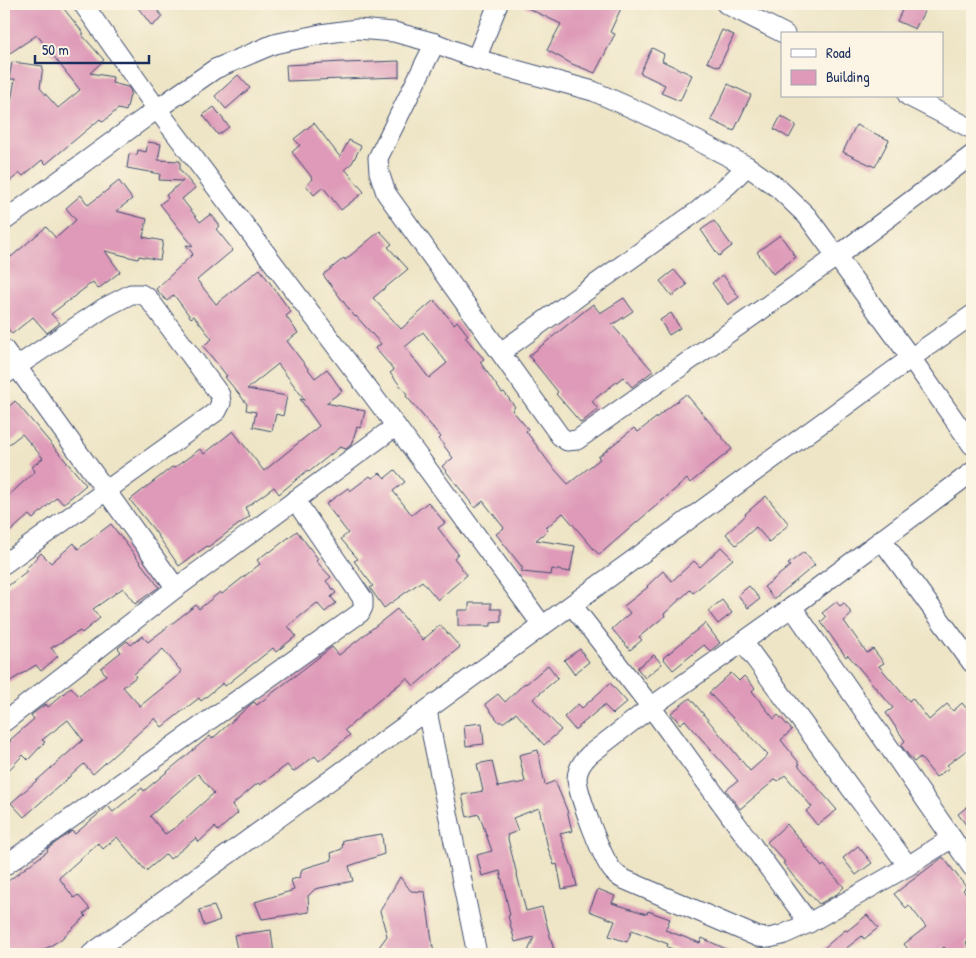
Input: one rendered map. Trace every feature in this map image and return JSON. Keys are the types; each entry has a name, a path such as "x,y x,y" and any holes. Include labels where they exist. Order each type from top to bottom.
{"street":[{"path":"83,4 157,109 396,426 542,625"},
{"path":"476,58 498,4"},
{"path":"726,4 781,32"},
{"path":"4,221 215,69 274,44 321,34 357,29 394,32 593,92 645,114 747,166 778,188 806,216 911,358 972,445"},
{"path":"435,43 378,158 379,172 386,193 560,436 567,441 577,440 836,257 972,155"},
{"path":"912,98 972,129"},
{"path":"501,352 699,210 730,184 747,166"},
{"path":"4,564 105,489 216,411 221,403 220,395 148,298 141,294 131,294 104,308 10,371"},
{"path":"92,954 427,711 542,625 972,315"},
{"path":"4,349 10,371 105,489 176,588"},
{"path":"4,722 176,588 396,426"},
{"path":"952,838 908,866 809,923 782,935 769,938 758,937 621,878 609,867 590,822 577,778 578,769 582,761 589,755 651,707 792,607 972,472"},
{"path":"4,866 360,613 363,607 363,599 295,500"},
{"path":"881,539 972,663"},
{"path":"572,605 651,707 809,923"},
{"path":"792,607 972,867"},
{"path":"743,642 908,866"},
{"path":"427,711 477,954"}],"building":[{"path":"4,4 60,4 84,34 82,35 104,60 90,73 113,77 112,83 128,87 131,91 126,111 118,109 103,122 100,119 46,164 42,160 23,176 20,173 4,186 4,112 8,118 15,79 9,79 12,62 43,66 40,88 58,108 80,90 37,35 4,57"},
{"path":"135,4 152,4 163,17 152,26"},
{"path":"519,4 623,4 610,32 615,34 595,73 572,64 547,50 561,24"},
{"path":"905,4 928,4 915,29 897,21"},
{"path":"722,30 734,35 719,67 707,62"},
{"path":"652,48 664,54 662,61 692,75 680,101 661,93 665,85 640,73"},
{"path":"399,61 399,77 287,81 286,65"},
{"path":"238,75 250,88 226,109 215,96"},
{"path":"728,84 751,95 734,131 711,120"},
{"path":"214,107 229,127 218,135 203,115"},
{"path":"781,116 796,125 789,138 774,129"},
{"path":"314,123 340,157 349,140 361,146 352,163 345,169 364,192 341,210 323,187 314,195 306,185 313,179 292,152 300,145 294,139"},
{"path":"856,125 889,140 875,167 843,152"},
{"path":"148,142 161,144 158,160 180,161 180,170 195,188 182,199 200,222 211,214 220,226 216,229 233,250 197,280 216,304 260,269 291,312 286,316 298,333 287,341 315,378 327,369 342,391 326,403 365,411 361,428 357,427 351,445 346,449 340,447 279,494 274,487 245,508 250,516 179,566 130,500 172,467 174,468 200,449 204,454 233,431 264,471 319,426 300,399 305,400 278,364 247,389 287,396 283,416 276,414 272,431 253,427 256,412 246,410 247,404 203,346 212,339 194,316 191,318 174,295 167,301 156,289 193,254 186,245 193,246 160,204 168,198 166,195 183,181 159,180 160,174 127,168 129,154 137,155 138,150 146,152"},
{"path":"119,181 132,199 116,211 147,219 143,237 163,241 160,260 139,256 138,259 105,251 120,272 98,289 93,282 51,314 60,323 47,333 33,317 12,334 4,324 4,249 11,257 46,227 56,238 76,220 66,208 81,195 88,205"},
{"path":"714,221 732,246 719,256 701,230"},
{"path":"380,231 392,244 388,247 408,269 373,298 401,329 434,300 454,324 457,321 468,335 465,337 484,359 480,362 502,393 504,392 515,407 512,410 528,429 526,431 550,464 568,484 600,459 598,457 634,428 638,432 686,394 732,449 690,483 687,479 599,555 563,513 536,540 575,546 570,572 552,569 551,575 522,572 522,567 496,534 504,528 483,501 475,508 442,466 453,458 439,439 441,437 406,396 407,394 390,373 394,370 375,348 381,344 355,317 323,275 344,258 345,260","holes":["423,332 447,363 429,378 405,347"]},
{"path":"780,235 796,257 773,274 757,252"},
{"path":"674,270 687,285 672,296 660,281"},
{"path":"723,275 739,297 728,305 712,283"},
{"path":"624,298 633,311 612,325 653,371 632,387 623,377 592,401 598,409 581,423 556,394 558,392 529,356 593,304 600,313"},
{"path":"671,313 680,328 669,335 660,320"},
{"path":"15,401 86,485 63,504 57,497 33,519 29,515 4,537 4,500 35,471 32,467 43,458 22,434 4,448 4,411"},
{"path":"395,470 405,482 393,491 412,515 428,502 445,523 438,528 458,554 454,558 467,575 438,600 422,581 384,608 370,588 373,586 354,561 358,559 341,539 348,533 326,504 348,488 350,491 370,476 372,478 380,473 385,478"},
{"path":"766,496 789,524 769,542 756,527 736,545 726,534"},
{"path":"111,524 159,587 135,604 123,588 93,609 100,618 82,633 80,631 51,648 58,656 41,671 36,665 4,685 4,589 27,571 25,570 41,553 51,563 74,543 78,549"},
{"path":"297,531 318,559 316,561 331,577 326,581 336,593 331,597 336,603 325,612 317,603 288,626 296,636 276,652 273,648 225,686 223,683 201,701 199,698 162,727 155,718 93,774 84,764 24,817 11,803 83,740 68,720 42,740 45,742 28,760 23,755 4,775 4,748 10,740 34,719 31,715 46,704 48,707 71,687 79,696 106,675 101,668 121,652 118,648 127,641 131,645 142,636 148,642 196,605 199,609 220,592 222,594 260,564 257,560","holes":["163,649 181,673 140,706 123,687 136,677 134,674"]},
{"path":"721,547 733,559 693,593 690,590 664,614 665,616 639,637 642,640 630,650 612,629 630,613 624,606 648,587 663,571 672,581 694,561 700,567"},
{"path":"804,552 815,565 774,599 764,587 790,566 788,564"},
{"path":"749,586 760,599 748,608 738,595"},
{"path":"722,600 732,613 718,624 708,611"},
{"path":"836,602 840,606 844,603 852,614 844,621 867,653 873,649 884,663 879,666 909,701 912,698 929,720 947,704 953,711 962,703 972,715 972,746 947,765 949,768 936,777 920,757 914,762 902,747 901,745 905,741 886,713 893,708 848,655 846,657 821,622 826,617 822,613"},
{"path":"469,603 491,603 491,609 501,609 501,622 491,623 491,626 458,626 458,610 469,610"},
{"path":"397,609 423,640 440,625 460,647 414,686 407,678 378,701 345,730 350,735 319,761 315,756 293,772 287,765 260,785 258,783 232,805 238,813 218,831 215,827 199,842 196,838 170,859 166,854 146,871 117,837 103,849 98,843 59,878 74,898 78,895 90,909 84,914 86,916 60,940 37,954 11,954 4,943 4,885 8,881 72,831 75,834 108,806 113,812 142,788 144,791 210,736 212,739 250,705 254,702 257,705 332,647 339,655","holes":["198,774 214,793 176,827 165,834 150,816"]},
{"path":"705,623 720,643 710,651 704,645 673,670 663,658"},
{"path":"580,649 589,662 574,674 564,660"},
{"path":"654,655 662,664 645,678 637,668"},
{"path":"548,665 558,678 533,699 561,730 544,745 516,713 504,722 499,722 485,704 498,694 505,702"},
{"path":"731,673 739,681 744,676 755,688 752,691 774,719 778,715 792,730 781,740 800,764 798,765 837,810 817,825 806,811 812,807 785,775 778,781 776,779 740,809 726,790 738,781 685,720 680,724 671,713 690,698 750,771 768,755 709,693"},
{"path":"610,683 627,702 613,714 604,705 575,730 564,717 578,704 582,708"},
{"path":"482,723 484,744 466,746 464,725"},
{"path":"538,750 545,785 555,781 567,810 572,831 560,834 577,886 562,889 557,864 554,865 548,848 539,808 513,818 518,831 507,835 526,911 542,907 555,954 527,954 534,937 515,942 500,871 482,876 477,855 492,851 479,814 467,817 462,795 483,791 477,764 492,761 498,787 525,782 519,755"},
{"path":"972,803 972,833 958,814"},
{"path":"787,824 822,867 824,865 844,887 837,894 819,904 794,877 783,863 785,862 767,842"},
{"path":"382,834 384,854 349,866 353,881 315,889 308,896 309,912 262,919 255,902 294,890 291,880 300,877 302,869 332,860 331,853 342,849 343,840"},
{"path":"858,846 872,863 856,875 843,858"},
{"path":"943,857 966,887 963,890 972,901 972,938 966,943 969,948 961,954 950,954 944,947 935,954 912,954 904,944 926,927 909,905 906,908 894,894"},
{"path":"400,877 411,891 425,892 434,954 386,954 379,947 387,936 380,911"},
{"path":"598,889 615,896 612,903 647,914 648,911 670,919 665,930 700,943 702,938 737,954 686,954 667,947 668,944 632,930 627,942 609,936 615,921 589,911"},
{"path":"214,906 220,920 204,926 199,910"},
{"path":"867,915 878,928 864,939 862,936 839,954 817,954 845,930 847,931"},
{"path":"271,930 274,954 238,954 234,935"}]}
